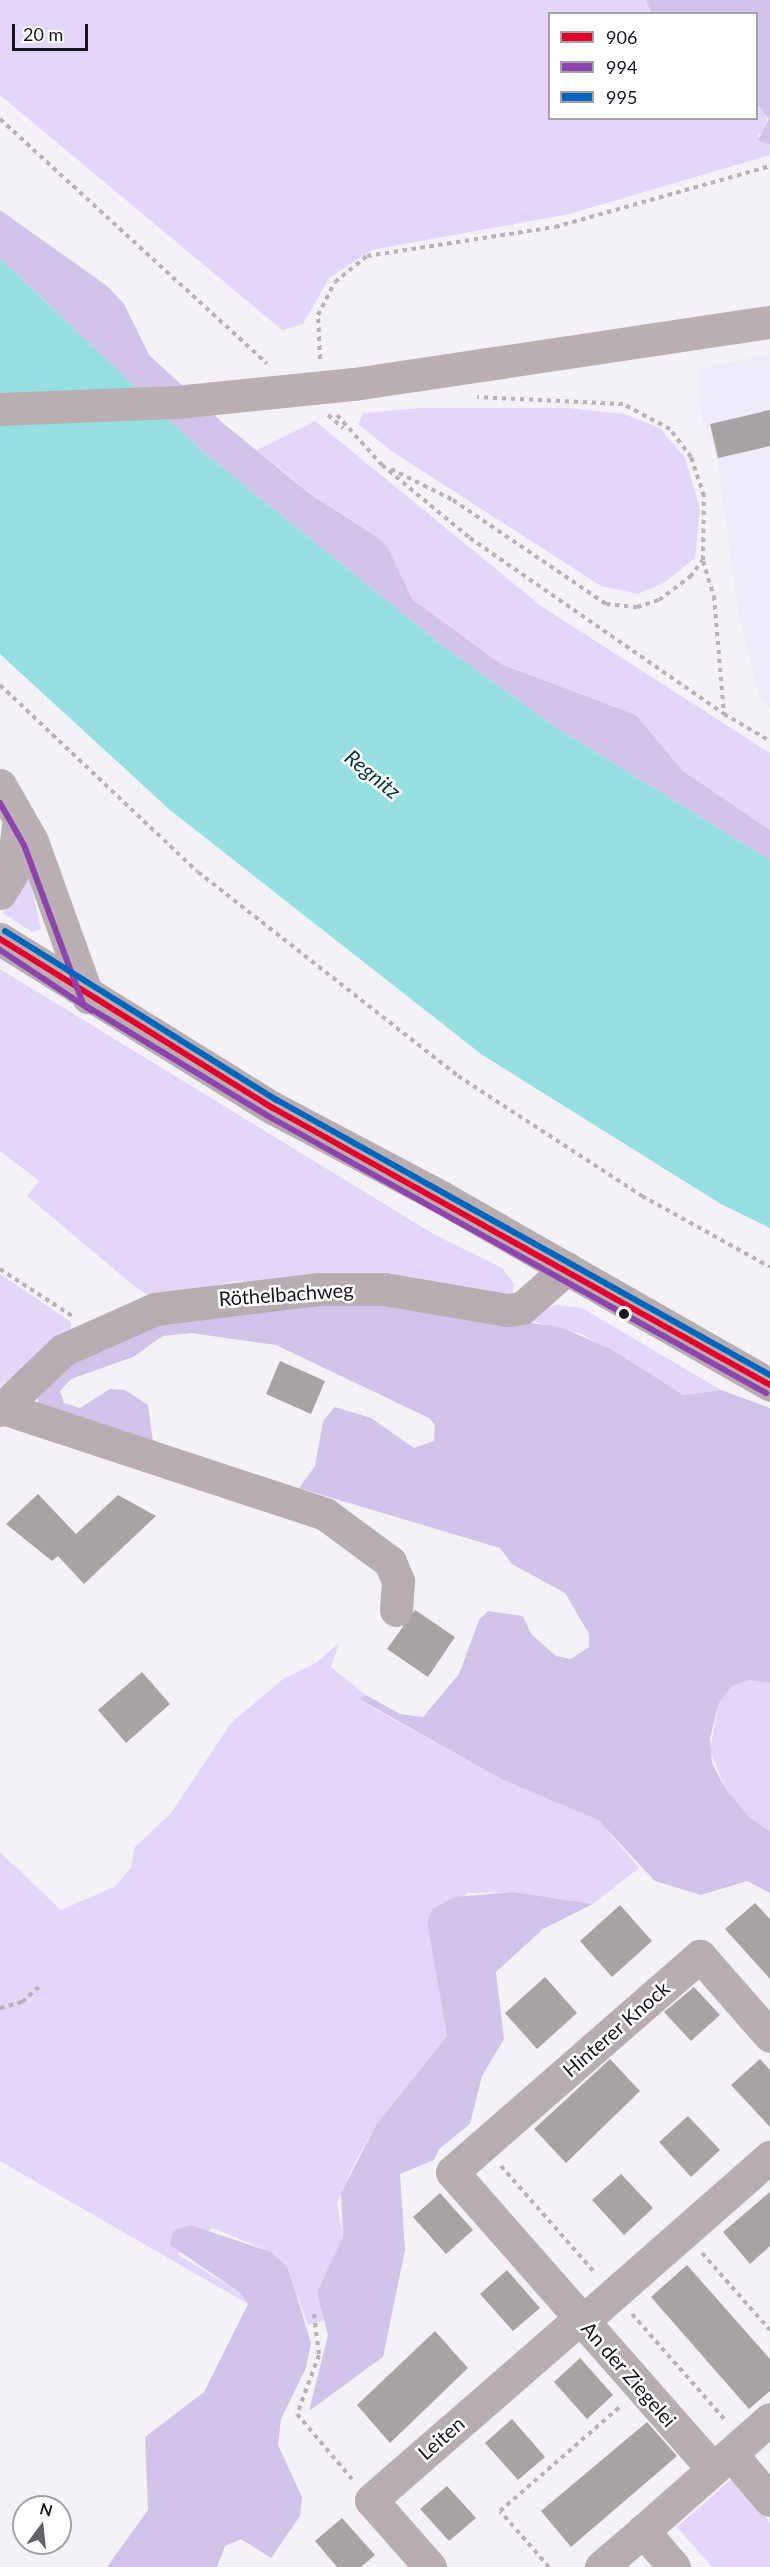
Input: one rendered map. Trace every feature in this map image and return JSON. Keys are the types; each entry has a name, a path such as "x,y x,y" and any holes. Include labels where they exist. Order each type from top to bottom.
{"main road":[{"path":"0,409 344,395 770,322"},
{"path":"0,785 19,817 88,997"},
{"path":"0,893 12,873 19,817"}],"street":[{"path":"0,939 88,997 273,1108 567,1268 770,1385"},
{"name":"Röthelbachweg","path":"396,1610 398,1581 390,1562 325,1514 6,1405 63,1350 156,1309 318,1289 384,1289 507,1310 522,1308 567,1268"},
{"name":"Hinterer Knock","path":"452,2172 700,1956 770,2036"},
{"path":"581,2319 770,2157"},
{"name":"An der Ziegelei","path":"452,2172 642,2388 722,2461 770,2500"},
{"name":"Leiten","path":"371,2500 581,2319"},
{"path":"601,2567 770,2419"},
{"path":"371,2500 430,2567"},
{"path":"643,2531 675,2567"}],"path":[{"path":"0,119 274,372"},
{"path":"321,369 318,315 335,282 367,256 555,227 770,166"},
{"path":"344,395 345,429"},
{"path":"466,396 613,403 656,418 680,441 698,475 706,519 703,560 714,596 724,714"},
{"path":"318,408 345,429 382,465 567,608 724,714 770,741"},
{"path":"382,465 453,500 606,603 637,607 659,600 703,560"},
{"path":"0,685 198,872 458,1076 642,1196 770,1268"},
{"path":"0,1269 76,1318"},
{"path":"0,2008 22,2002 40,1986"},
{"path":"684,2232 770,2330"},
{"path":"314,2314 319,2355 297,2414 371,2500"},
{"path":"549,2567 500,2511 642,2388"}],"shaded area":[{"path":"0,0 646,0 651,12 548,12 548,120 758,120 758,104 767,111 767,127 758,136 770,145 770,155 569,214 372,250 329,278 303,324 282,330 0,95"},
{"path":"646,0 770,0 770,145 758,140 769,119 758,104 758,12 651,12"},
{"path":"0,210 107,286 124,304 149,355 223,423 310,494 376,536 388,548 413,600 501,664 636,715 683,771 770,830 770,860 560,730 443,646 202,451 0,258"},
{"path":"770,354 770,710 759,696 738,610 717,458 701,417 699,369"},
{"path":"421,408 569,408 624,414 660,428 685,458 700,509 695,558 665,582 638,594 601,586 393,452 358,424 364,413"},
{"path":"315,421 541,606 770,753 770,830 683,771 636,715 501,664 413,600 388,548 376,536 311,494 257,450"},
{"path":"29,877 41,929 32,932 3,913"},
{"path":"0,969 435,1235 502,1268 514,1284 512,1296 235,1281 154,1299 133,1285 27,1196 39,1181 0,1151"},
{"path":"0,1274 71,1322 71,1330 0,1386"},
{"path":"255,1284 560,1327 611,1349 683,1395 721,1390 770,1408 770,1683 749,1680 732,1686 719,1703 710,1738 712,1763 725,1788 751,1819 770,1831 770,1893 747,1881 701,1895 655,1881 598,1820 501,1779 359,1699 366,1695 400,1714 423,1717 459,1674 479,1620 488,1611 523,1616 531,1634 556,1656 571,1659 589,1647 589,1634 565,1593 512,1564 500,1548 299,1488 315,1466 323,1421 335,1407 371,1418 414,1448 434,1441 435,1425 429,1418 276,1345 191,1333 163,1336 133,1357 71,1379 60,1391 64,1403 80,1408 110,1389 125,1390 148,1405 154,1449 38,1405 38,1392 54,1373 153,1318 216,1319"},
{"path":"557,1305 582,1308 721,1390 683,1395 582,1334 516,1317"},
{"path":"339,1643 331,1667 366,1695 359,1699 501,1779 598,1820 639,1868 593,1904 514,1892 468,1893 427,1922 447,2036 376,2125 354,2164 337,2203 343,2236 317,2292 325,2320 308,2325 287,2267 264,2249 213,2228 177,2254 239,2292 248,2304 0,2161 0,1852 61,1910 114,1887 131,1868 134,1848 171,1813 231,1723 283,1679 316,1663"},
{"path":"749,1680 770,1683 770,1831 751,1819 725,1788 710,1750 719,1703 732,1686"},
{"path":"514,1892 593,1904 543,1929 496,1972 504,2039 482,2076 470,2124 439,2149 434,2160 400,2174 405,2250 383,2357 309,2411 328,2335 317,2292 343,2236 341,2193 376,2125 447,2036 427,1922 433,1909 454,1897"},
{"path":"190,2225 271,2252 287,2267 311,2343 306,2368 281,2419 278,2445 302,2497 300,2516 271,2558 241,2539 225,2546 217,2567 107,2567 148,2510 145,2437 204,2392 248,2304 239,2292 170,2245 173,2231"},
{"path":"732,2479 770,2522 770,2567 712,2567 677,2527"}],"water":[{"name":"Regnitz","path":"0,258 202,451 443,646 560,730 770,860 770,1228 721,1204 481,1054 170,810 0,654"}],"building":[{"path":"770,410 770,446 718,458 710,424"},
{"path":"280,1361 325,1381 311,1414 266,1394"},
{"path":"38,1494 76,1534 118,1495 156,1516 84,1584 58,1556 52,1561 6,1524"},
{"path":"415,1610 455,1637 428,1677 387,1649"},
{"path":"142,1672 170,1704 126,1743 98,1710"},
{"path":"755,1903 770,1919 770,1979 725,1929"},
{"path":"620,1905 652,1941 612,1977 580,1941"},
{"path":"545,1977 577,2013 537,2049 505,2013"},
{"path":"694,1987 720,2015 691,2041 664,2012"},
{"path":"610,2059 640,2091 566,2163 534,2129"},
{"path":"760,2059 770,2070 770,2127 731,2085"},
{"path":"688,2116 720,2150 691,2177 659,2142"},
{"path":"621,2174 653,2208 624,2235 592,2200"},
{"path":"770,2192 770,2246 750,2264 723,2232"},
{"path":"440,2193 473,2230 446,2254 413,2217"},
{"path":"687,2265 770,2359 770,2391 749,2409 651,2297"},
{"path":"507,2270 540,2308 513,2331 480,2294"},
{"path":"435,2331 468,2368 390,2443 357,2405"},
{"path":"580,2358 613,2395 587,2419 554,2382"},
{"path":"512,2419 545,2457 518,2480 485,2443"},
{"path":"647,2422 677,2456 571,2547 541,2511"},
{"path":"447,2486 476,2518 449,2541 420,2509"},
{"path":"342,2518 375,2555 361,2567 337,2567 315,2541"}],"transit line":[{"name":"994","path":"0,803 24,845 83,1004 268,1116 766,1393"},
{"name":"995","path":"5,931 277,1100 770,1375"},
{"name":"906","path":"0,939 273,1108 770,1385"},
{"name":"994","path":"0,950 92,1011"}]}
